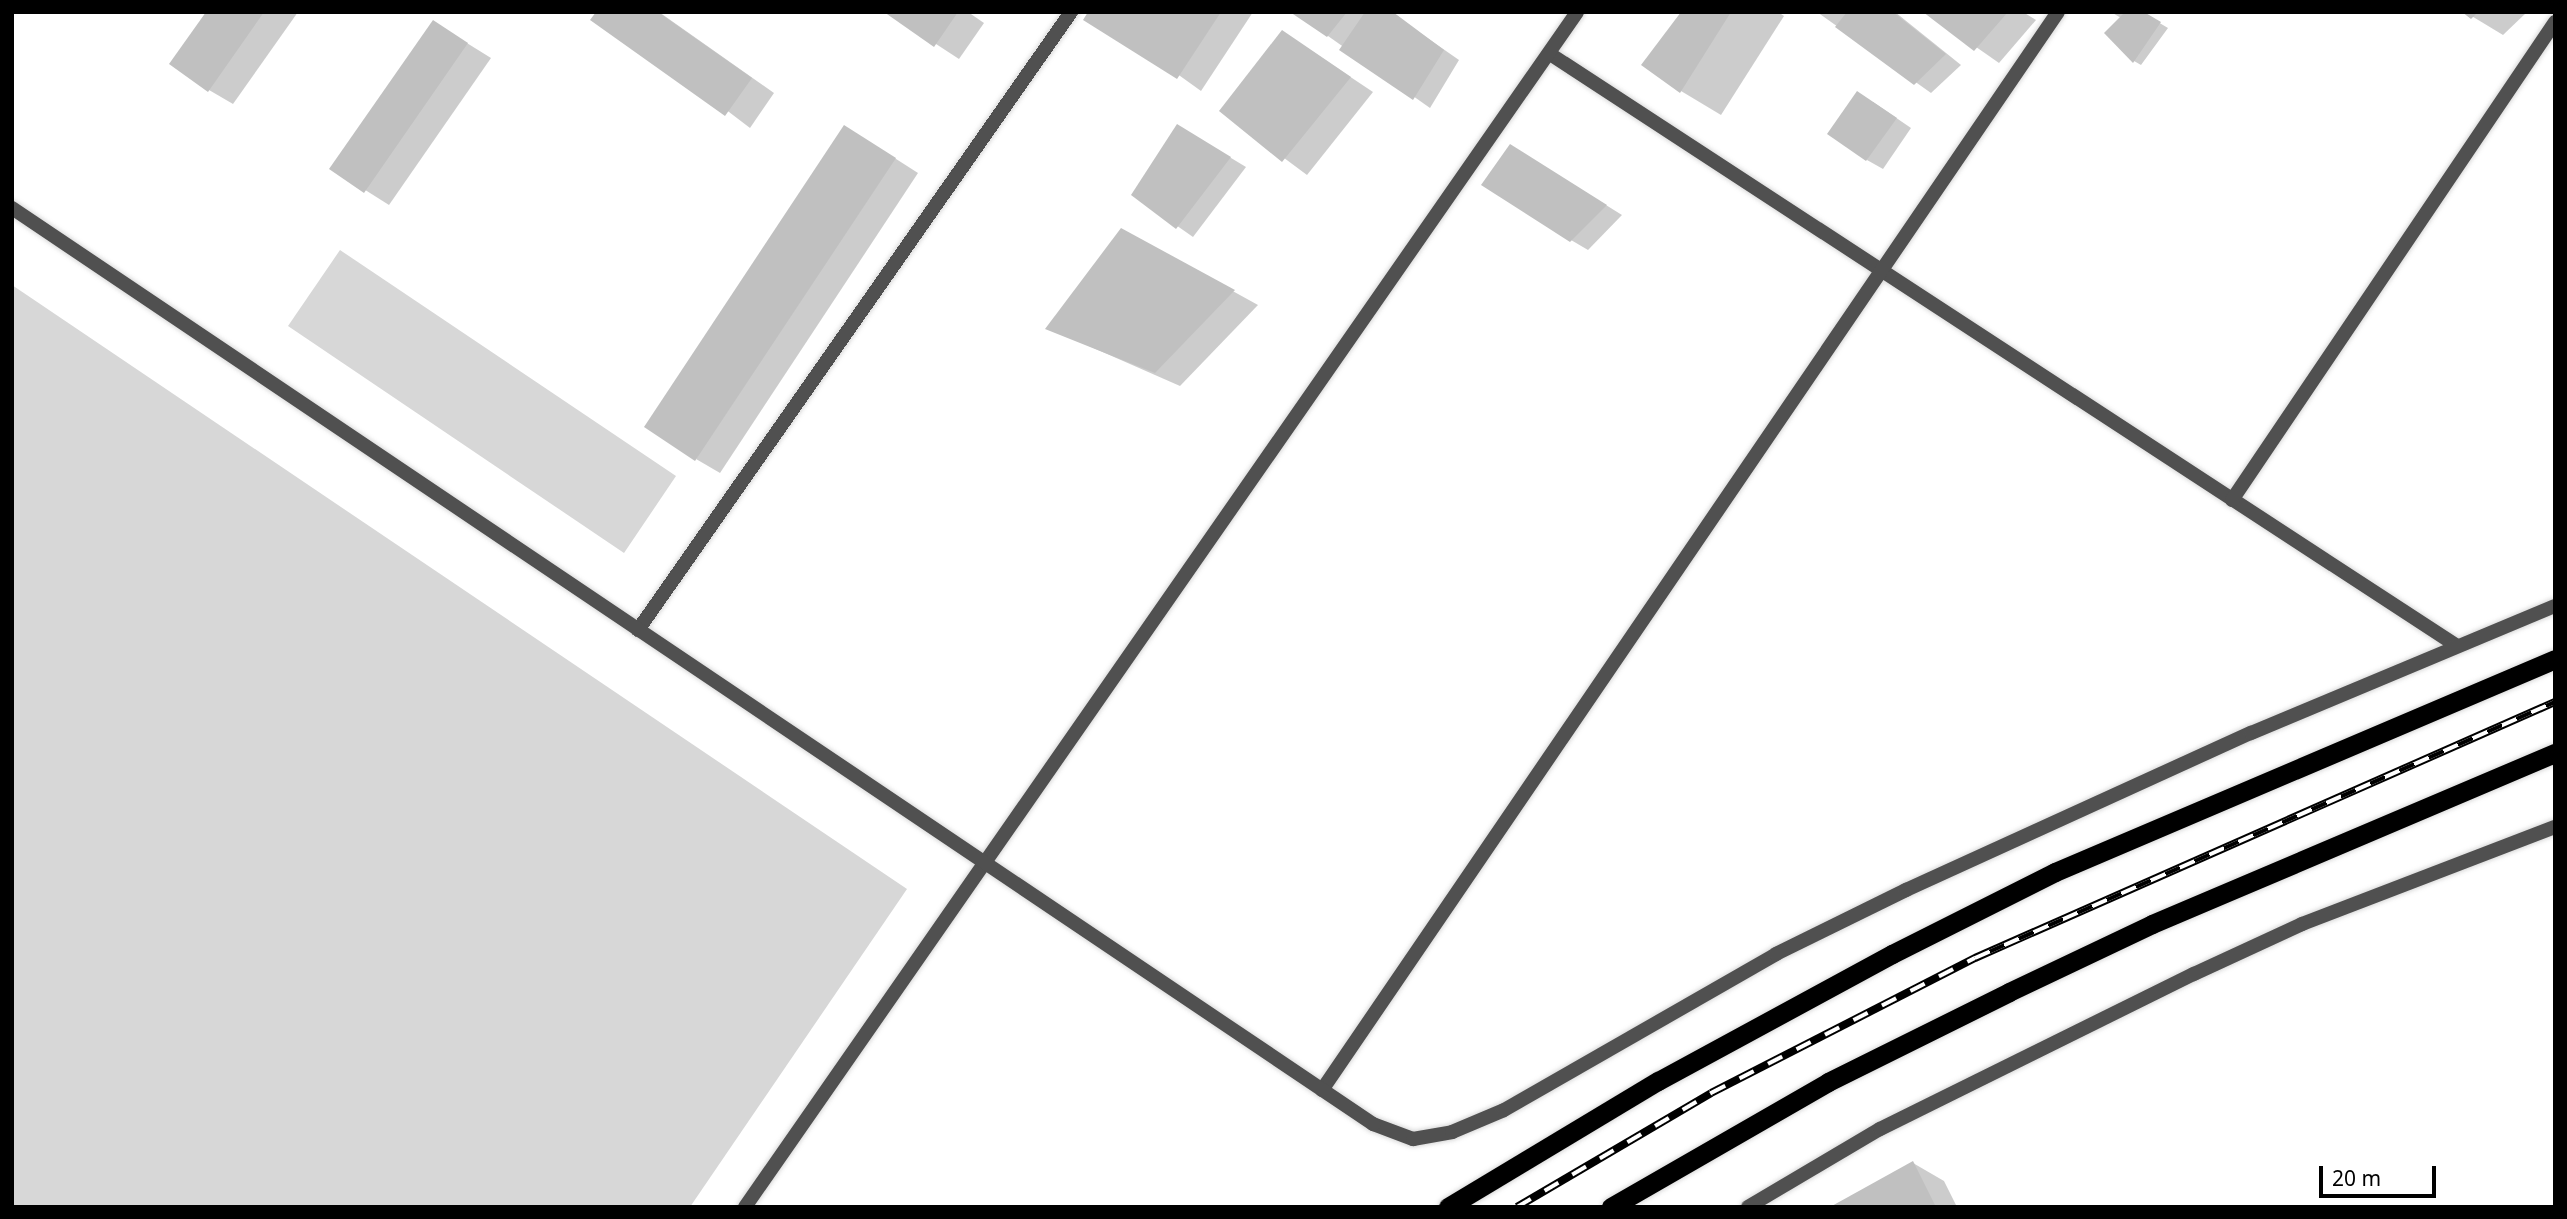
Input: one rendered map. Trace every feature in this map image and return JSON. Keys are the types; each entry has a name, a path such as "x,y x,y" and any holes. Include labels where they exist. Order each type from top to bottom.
{"highway":[{"path":"1448,1207 1658,1081 1892,954 2043,878 2555,659"},
{"path":"1611,1207 1828,1082 2010,992 2152,924 2555,753"}],"street":[{"path":"638,630 1071,12"},
{"path":"745,1207 1577,12"},
{"path":"1322,1090 2058,12"},
{"path":"2232,500 2555,22"},
{"path":"1550,54 2457,646"},
{"path":"12,208 1373,1125 1413,1139 1452,1132 1504,1110 1776,954 1906,890 2141,781 2555,606"},
{"path":"1748,1207 1880,1129 2182,980 2302,924 2555,827"}],"shaded area":[{"path":"340,250 676,476 624,553 288,326"},
{"path":"12,285 907,889 690,1207 12,1207"}],"building":[{"path":"206,12 264,12 208,92 169,64"},
{"path":"596,12 658,12 752,78 725,116 590,20"},
{"path":"884,12 958,12 934,47"},
{"path":"1088,12 1221,12 1177,79 1083,20"},
{"path":"1290,12 1347,12 1327,37"},
{"path":"1365,12 1393,12 1444,50 1413,100 1339,50"},
{"path":"1681,12 1731,12 1680,93 1641,65"},
{"path":"1847,12 1893,12 1946,54 1914,85 1835,27"},
{"path":"1923,12 2008,12 1974,51"},
{"path":"2125,12 2144,12 2161,22 2133,63 2104,33"},
{"path":"2462,12 2478,12 2471,19"},
{"path":"433,20 468,43 364,193 329,169"},
{"path":"1282,30 1351,77 1282,162 1219,111"},
{"path":"1857,91 1897,118 1866,161 1827,134"},
{"path":"1177,124 1231,157 1176,229 1131,195"},
{"path":"844,125 896,158 695,461 644,427"},
{"path":"1510,144 1607,205 1570,242 1481,185"},
{"path":"1121,228 1235,290 1155,373 1045,329"},
{"path":"1913,1161 1936,1207 1830,1207"}],"railway":[{"path":"1517,1207 1711,1093 1975,958 2555,702"}]}
